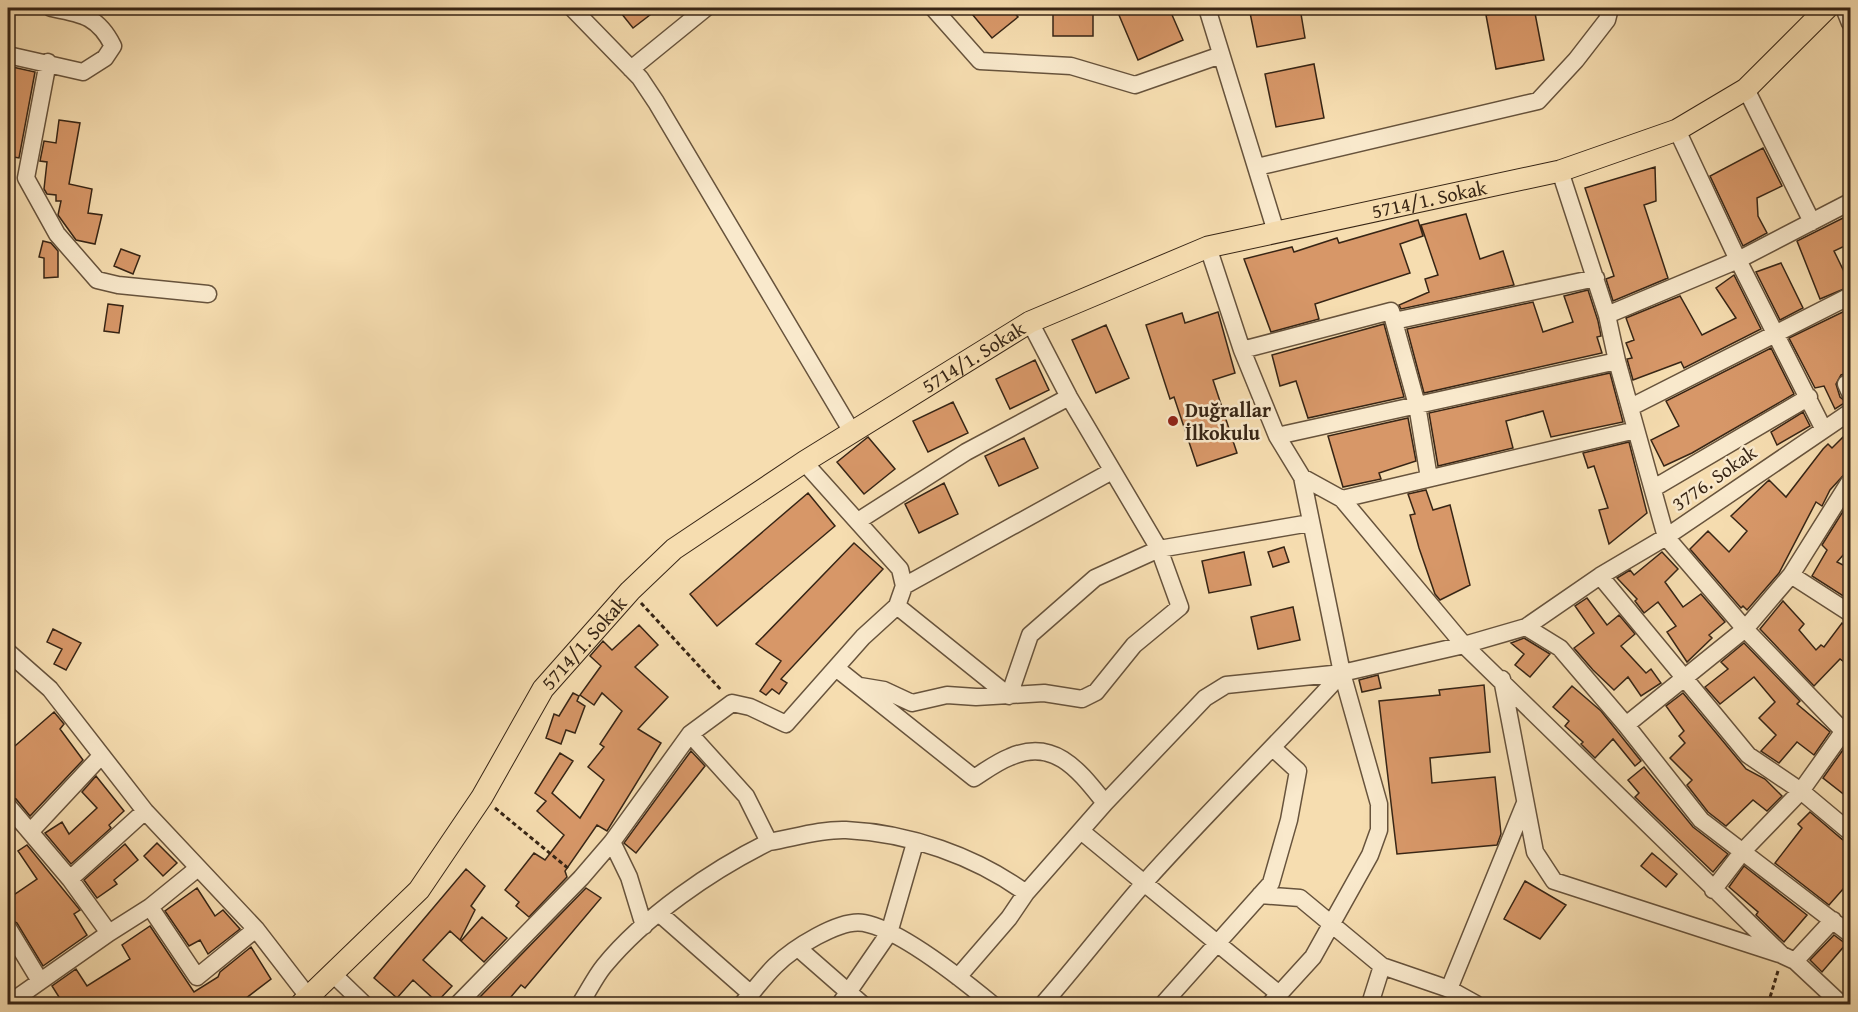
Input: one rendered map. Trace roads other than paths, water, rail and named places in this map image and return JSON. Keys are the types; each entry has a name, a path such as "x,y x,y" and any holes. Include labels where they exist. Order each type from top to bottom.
{"main road":[{"name":"5714/1. Sokak","path":"307,1003 419,890 482,797 543,689 630,591 674,549 804,462 1030,322 1208,247 1560,171 1677,130 1746,89 1827,8"}],"street":[{"path":"8,55 48,62 83,72 105,58 113,46 105,31 84,14 51,8"},
{"path":"572,8 632,69 656,102 852,432"},
{"path":"632,69 706,8"},
{"path":"935,8 980,61 1071,66 1135,85 1221,55"},
{"path":"1207,8 1276,232"},
{"path":"1257,167 1538,101 1576,60 1601,28 1607,20 1610,8"},
{"path":"1844,8 1851,23"},
{"path":"48,62 26,178 57,234 97,280 118,285 208,294"},
{"path":"1746,89 1812,222"},
{"path":"1677,130 1738,260 1823,428"},
{"path":"1560,171 1607,315 1617,361 1666,537 1745,629 1847,735 1801,791 1743,851 1713,890"},
{"path":"1607,315 1738,260 1851,202"},
{"path":"1081,831 1281,997 1313,957 1370,855 1379,830 1379,804 1342,673 1302,477 1277,436 1242,350 1208,247"},
{"path":"1394,321 1596,278"},
{"path":"1631,407 1851,296"},
{"path":"1242,350 1391,311 1417,405 1428,478"},
{"path":"860,686 884,690 912,703 947,695 1010,696 1044,693 1082,699 1096,692 1134,645 1180,607 1159,549 1069,398 1030,322"},
{"path":"1277,436 1617,361"},
{"path":"1851,382 1846,384 1851,393"},
{"path":"1654,488 1809,397"},
{"path":"858,521 966,453 1069,398"},
{"name":"3776. Sokak","path":"958,977 1009,918 1026,893 1105,803 1205,698 1227,685 1342,673 1464,645 1527,627 1600,576 1666,537 1823,428 1851,412"},
{"path":"1342,499 1636,430"},
{"path":"459,1005 612,842 690,735 732,703 750,707 786,724 836,668 897,606 904,586 900,569 804,462"},
{"path":"904,586 1112,471"},
{"path":"1302,477 1342,499 1464,645 1713,890 1841,1005"},
{"path":"1626,725 1745,629 1791,575 1848,491"},
{"path":"1010,696 1030,635 1095,578 1159,549 1310,523"},
{"path":"1791,575 1851,614"},
{"path":"1600,576 1748,755 1801,791 1851,832"},
{"path":"897,606 1010,696"},
{"path":"1527,627 1560,648 1626,725 1701,820 1851,934"},
{"path":"8,652 50,689 145,811 256,929 307,1003"},
{"path":"836,668 974,778 1011,756 1041,751 1064,758 1105,803"},
{"path":"1043,1005 1144,883 1221,799 1274,749 1342,673"},
{"path":"1502,680 1535,852 1554,881 1789,958"},
{"path":"690,735 746,796 769,842"},
{"path":"1163,1005 1271,883 1289,820 1298,771 1274,749"},
{"path":"30,832 101,756"},
{"path":"1449,988 1526,802"},
{"path":"8,806 70,879 110,933"},
{"path":"70,879 145,811"},
{"path":"580,1005 604,966 644,926 735,858 769,842 844,830 891,836 976,862 1026,893"},
{"path":"612,842 629,877 644,926"},
{"path":"798,948 850,1001 889,933 915,843"},
{"path":"12,1004 40,981 150,906 198,868"},
{"path":"1260,895 1300,898 1382,966 1449,988 1468,1002"},
{"path":"150,906 197,976 256,929"},
{"path":"660,914 747,999 776,965 798,948 843,924 864,922 903,939 958,977 992,1005"},
{"path":"1789,958 1833,920"},
{"path":"8,928 40,981"},
{"path":"1370,1005 1382,966"},
{"path":"334,975 364,1005"}],"place":[{"name":"Duğrallar İlkokulu","path":"1173,421"}]}
